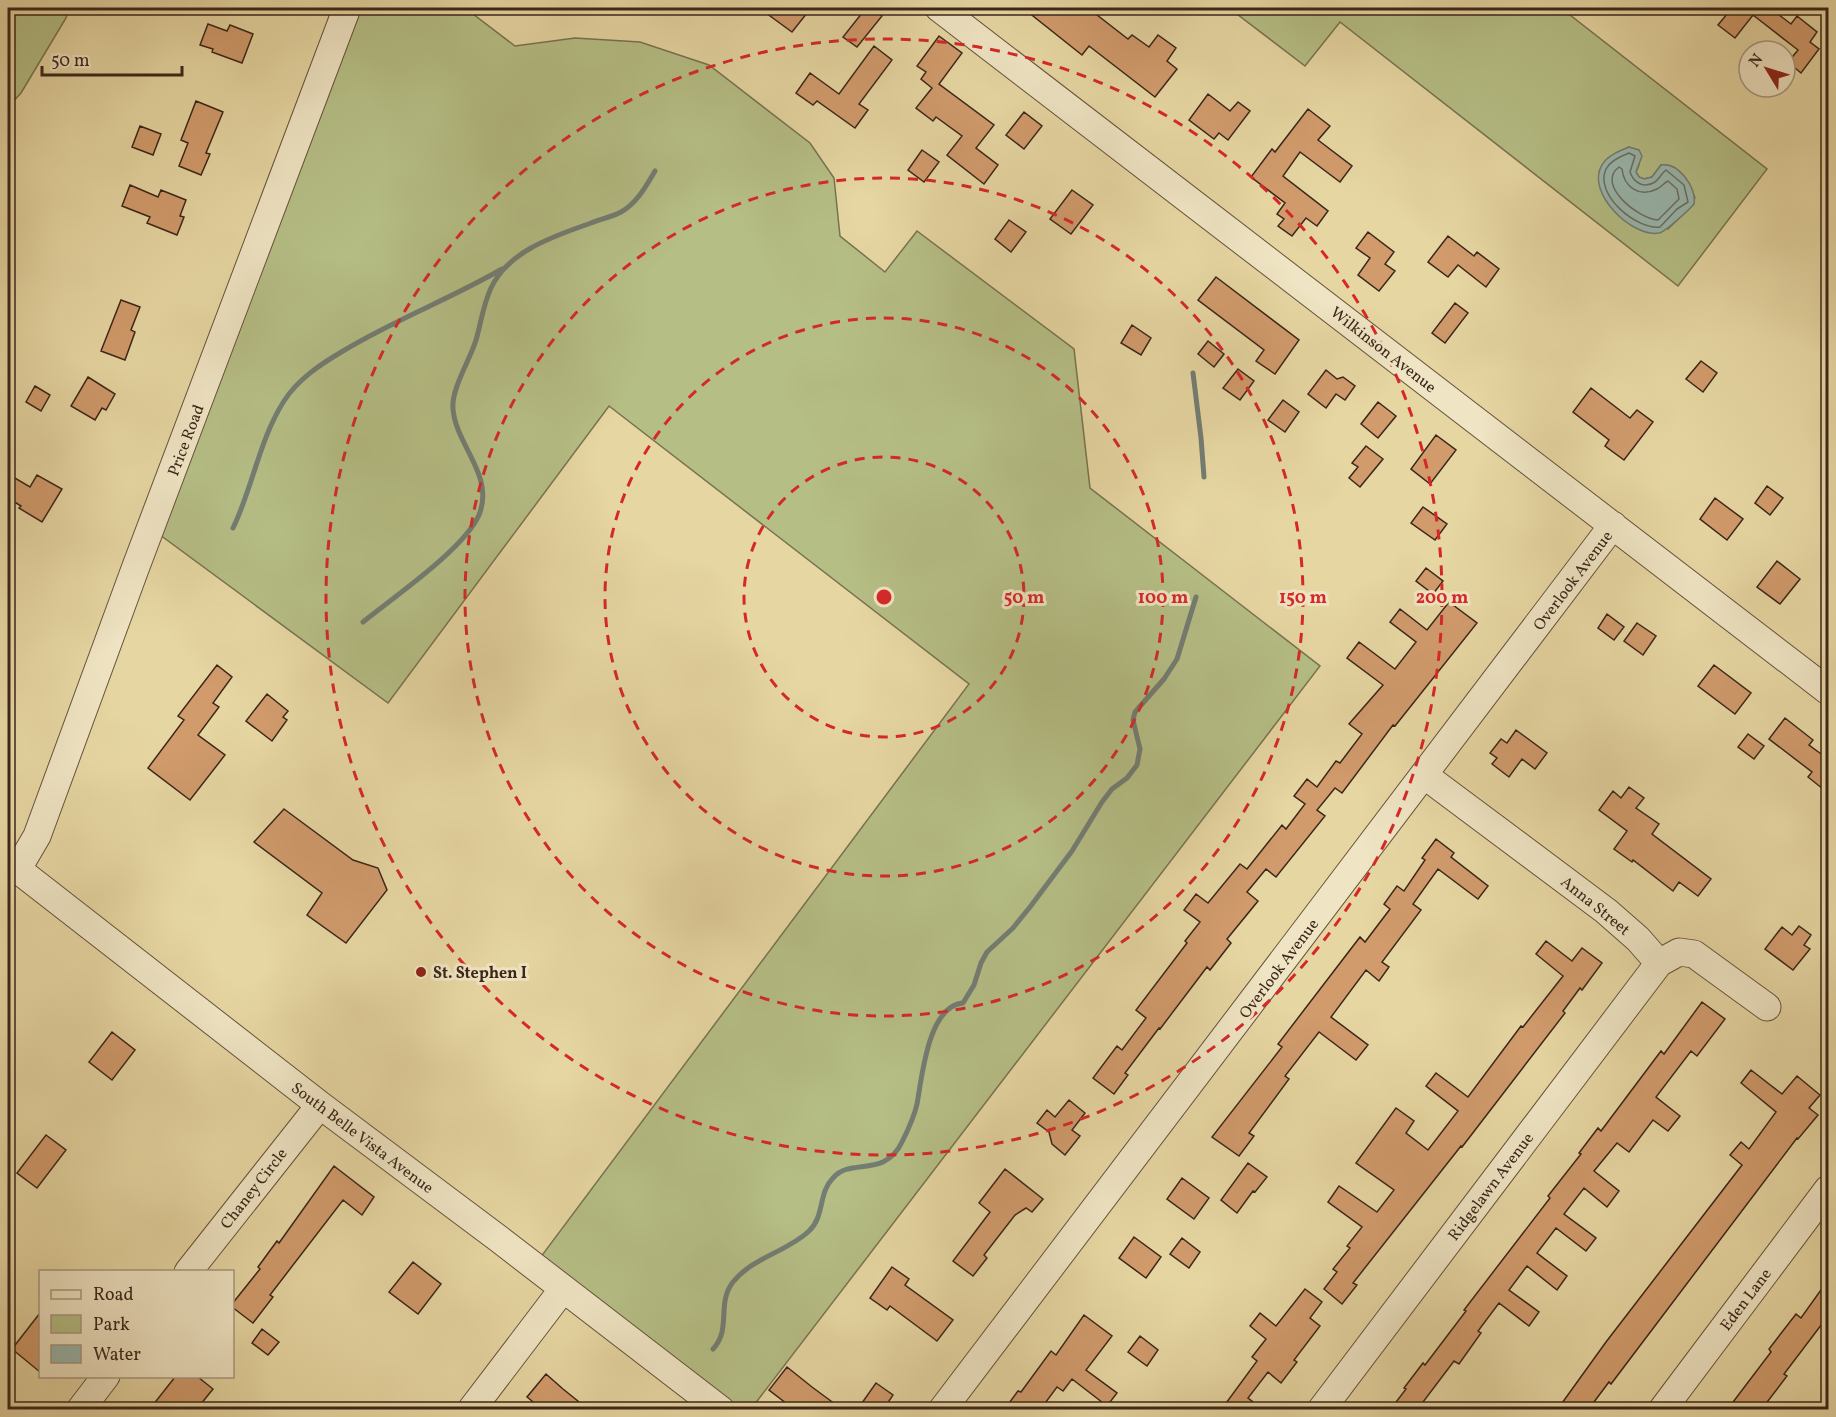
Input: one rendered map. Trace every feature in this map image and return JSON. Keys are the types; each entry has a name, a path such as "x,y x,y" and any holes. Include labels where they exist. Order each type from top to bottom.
{"street":[{"name":"Price Road","path":"12,866 37,836 135,569 347,8"},
{"name":"Wilkinson Avenue","path":"939,8 1828,691"},
{"name":"Overlook Avenue","path":"942,1410 1613,525"},
{"name":"Anna Street","path":"1424,775 1606,911 1638,939 1659,963"},
{"name":"South Belle Vista Avenue","path":"12,866 320,1105 722,1410"},
{"path":"1659,963 1679,952 1694,954 1767,1007"},
{"name":"Ridgelawn Avenue","path":"1321,1410 1659,963"},
{"name":"Chaney Circle","path":"190,1270 320,1105"},
{"name":"Eden Lane","path":"1662,1410 1828,1190"},
{"path":"471,1410 563,1289"},
{"path":"80,1410 105,1378"}],"green space":[{"path":"8,8 70,8 21,93 8,107"},
{"path":"348,8 465,8 515,46 575,38 640,42 709,65 810,143 834,178 840,236 885,272 917,231 1074,349 1090,488 1320,666 751,1409 721,1409 534,1266 969,684 609,406 388,703 152,529"},
{"path":"1229,8 1561,8 1767,169 1678,286 1340,22 1305,66","holes":["1629,147 1639,165 1636,172 1644,179 1652,177 1661,165 1673,167 1679,170 1693,192 1695,198 1693,202 1668,229 1608,158"]}],"water":[{"path":"1629,147 1639,150 1642,156 1636,172 1639,177 1644,179 1652,177 1661,165 1667,165 1674,167 1685,177 1692,190 1694,204 1662,232 1648,233 1625,221 1605,200 1600,188 1598,176 1604,162"}],"building":[{"path":"759,8 811,8 792,32"},
{"path":"866,8 871,8 882,16 857,47 843,37"},
{"path":"1023,8 1088,8 1128,39 1132,35 1149,47 1158,35 1176,48 1167,61 1177,69 1155,97 1089,46 1082,55"},
{"path":"1732,8 1770,8 1791,24 1797,16 1817,32 1810,42 1819,49 1801,73 1797,70 1797,39 1784,39 1753,15 1735,38 1718,25"},
{"path":"208,24 227,31 230,25 253,34 242,63 200,45"},
{"path":"939,36 962,53 939,84 994,125 976,148 998,165 984,184 947,155 962,136 936,117 933,121 916,108 932,88 921,79 926,72 917,66"},
{"path":"874,46 892,60 859,104 868,110 855,128 817,101 813,105 796,93 810,73 839,94"},
{"path":"1208,94 1230,111 1238,102 1250,111 1228,140 1219,133 1214,139 1189,120"},
{"path":"196,101 223,112 206,153 210,154 201,175 179,166 188,143 181,140"},
{"path":"1308,109 1330,126 1318,140 1352,166 1340,182 1300,152 1283,176 1328,211 1317,226 1306,218 1292,236 1278,226 1284,219 1277,214 1285,203 1251,177 1272,149 1275,152"},
{"path":"1024,112 1042,126 1024,149 1006,135"},
{"path":"140,126 161,134 153,155 132,147"},
{"path":"922,150 939,162 924,182 908,170"},
{"path":"130,185 158,197 161,190 186,200 180,216 184,217 177,235 147,223 150,217 122,206"},
{"path":"1072,190 1093,205 1071,234 1050,219"},
{"path":"1009,220 1026,232 1011,252 995,239"},
{"path":"1368,232 1394,252 1385,264 1395,271 1379,291 1358,275 1370,258 1356,248"},
{"path":"1448,236 1474,256 1477,252 1499,269 1486,287 1458,265 1448,277 1428,262"},
{"path":"1216,277 1299,340 1275,374 1256,361 1264,350 1198,300"},
{"path":"121,300 140,307 131,330 135,332 125,360 101,351"},
{"path":"1455,303 1468,313 1445,343 1432,333"},
{"path":"1132,325 1151,338 1141,355 1121,343"},
{"path":"1208,341 1224,354 1214,367 1198,354"},
{"path":"1701,361 1717,373 1703,392 1686,379"},
{"path":"1238,369 1254,381 1240,400 1223,388"},
{"path":"1326,370 1337,379 1343,377 1355,386 1345,400 1336,394 1326,408 1308,394"},
{"path":"88,377 115,394 106,410 102,408 95,420 71,406"},
{"path":"35,386 50,395 41,411 26,402"},
{"path":"1591,388 1630,418 1637,410 1653,422 1624,460 1605,446 1609,440 1573,412"},
{"path":"1283,400 1299,412 1285,432 1268,420"},
{"path":"1378,402 1396,416 1378,438 1361,424"},
{"path":"1436,435 1456,450 1430,484 1411,469"},
{"path":"1366,446 1383,459 1360,487 1349,478 1358,467 1352,463"},
{"path":"8,474 30,487 37,475 62,489 42,522 19,508 21,506 8,498"},
{"path":"1767,486 1783,498 1770,515 1755,503"},
{"path":"1715,498 1743,519 1727,540 1700,519"},
{"path":"1423,507 1447,524 1435,540 1411,523"},
{"path":"1777,561 1800,579 1780,604 1757,587"},
{"path":"1426,568 1443,581 1433,594 1416,581"},
{"path":"1449,602 1477,623 1395,726 1393,725 1342,793 1335,788 1317,810 1325,816 1276,877 1266,869 1247,892 1258,901 1227,939 1231,943 1210,970 1207,967 1159,1028 1125,1073 1128,1075 1114,1094 1093,1078 1117,1046 1122,1050 1146,1018 1136,1010 1187,943 1185,941 1200,922 1184,910 1196,894 1208,903 1240,864 1247,869 1282,825 1286,829 1305,804 1294,796 1307,779 1317,787 1336,761 1340,763 1362,734 1349,724 1383,685 1347,658 1359,642 1395,669 1416,642 1390,622 1400,609 1427,630"},
{"path":"1607,614 1624,627 1614,640 1598,628"},
{"path":"1637,623 1656,636 1643,655 1624,641"},
{"path":"217,665 232,677 213,703 219,707 198,735 225,755 190,800 148,768 184,720 178,716"},
{"path":"1714,665 1751,693 1735,714 1698,686"},
{"path":"267,694 288,711 283,717 287,720 272,741 246,721"},
{"path":"1785,718 1813,740 1809,745 1824,756 1828,750 1828,793 1808,777 1812,772 1769,739"},
{"path":"1516,730 1547,753 1535,769 1522,759 1509,777 1492,764 1497,758 1490,753 1501,739 1507,743"},
{"path":"1748,734 1764,746 1754,759 1738,747"},
{"path":"1629,787 1644,798 1636,808 1659,824 1652,834 1711,879 1698,896 1679,882 1673,891 1633,860 1632,862 1614,849 1627,831 1599,810 1613,791 1621,798"},
{"path":"284,809 353,860 378,868 387,890 346,943 307,915 322,893 254,842"},
{"path":"1436,839 1454,853 1451,857 1488,886 1478,899 1438,869 1413,904 1421,910 1382,962 1389,967 1379,981 1366,970 1331,1017 1368,1045 1356,1060 1319,1032 1285,1076 1289,1079 1249,1133 1254,1136 1239,1156 1212,1137 1282,1047 1278,1044 1360,937 1365,942 1390,909 1384,904 1397,886 1404,891 1425,860 1422,858"},
{"path":"1799,926 1811,935 1804,945 1810,949 1793,970 1765,949 1782,927 1792,935"},
{"path":"1546,941 1572,961 1582,948 1602,963 1582,990 1580,988 1563,1011 1565,1013 1462,1147 1353,1283 1357,1285 1342,1304 1324,1289 1337,1272 1333,1269 1350,1248 1347,1246 1362,1227 1328,1202 1339,1186 1377,1212 1394,1190 1356,1163 1396,1108 1414,1121 1406,1133 1428,1150 1458,1111 1426,1086 1436,1073 1468,1097 1521,1026 1523,1027 1563,976 1536,954"},
{"path":"1702,1002 1725,1019 1697,1056 1691,1051 1656,1097 1680,1116 1668,1131 1653,1120 1629,1152 1617,1143 1594,1171 1619,1191 1607,1207 1584,1188 1564,1214 1596,1238 1586,1251 1556,1228 1537,1253 1567,1276 1557,1290 1527,1266 1509,1290 1539,1312 1529,1326 1499,1303 1478,1331 1481,1333 1459,1364 1454,1361 1417,1410 1390,1410 1406,1389 1404,1388 1423,1363 1425,1365 1550,1198 1548,1196 1598,1128 1601,1131 1661,1051 1664,1054"},
{"path":"112,1032 135,1050 112,1080 89,1062"},
{"path":"1751,1070 1782,1094 1797,1076 1820,1095 1809,1108 1818,1115 1797,1138 1611,1384 1609,1382 1588,1410 1557,1410 1606,1342 1742,1165 1730,1155 1741,1142 1749,1149 1776,1112 1741,1083"},
{"path":"1069,1100 1085,1113 1072,1130 1080,1136 1065,1155 1052,1144 1049,1132 1037,1123 1047,1110 1055,1117"},
{"path":"46,1135 66,1150 37,1188 17,1173"},
{"path":"1248,1163 1267,1177 1237,1213 1221,1200"},
{"path":"334,1166 374,1197 362,1215 343,1200 270,1295 273,1297 253,1323 234,1309 234,1302 260,1269 258,1267 277,1241 279,1243"},
{"path":"1005,1169 1043,1199 1032,1212 1026,1208 1015,1215 984,1255 987,1258 973,1276 953,1261 990,1212 979,1203"},
{"path":"1182,1178 1209,1198 1194,1219 1167,1199"},
{"path":"1134,1237 1161,1257 1146,1278 1119,1258"},
{"path":"1182,1238 1200,1252 1189,1268 1170,1254"},
{"path":"413,1262 441,1284 418,1314 389,1292"},
{"path":"892,1267 909,1279 905,1285 953,1320 937,1341 890,1306 887,1310 870,1298"},
{"path":"1828,1280 1828,1316 1784,1374 1787,1376 1761,1410 1727,1410 1771,1352 1769,1349 1796,1314 1801,1318"},
{"path":"1305,1289 1322,1302 1310,1318 1320,1326 1294,1360 1297,1362 1281,1383 1268,1372 1248,1398 1264,1410 1221,1410 1257,1361 1252,1357 1266,1339 1250,1326 1260,1313 1276,1326"},
{"path":"39,1314 39,1371 12,1349"},
{"path":"1084,1315 1112,1336 1086,1370 1117,1393 1107,1406 1072,1379 1063,1391 1057,1387 1040,1410 1004,1410 1018,1391 1021,1392 1051,1351 1056,1355"},
{"path":"262,1329 279,1342 268,1355 252,1343"},
{"path":"1140,1336 1158,1350 1147,1366 1128,1352"},
{"path":"787,1367 843,1410 795,1410 769,1390"},
{"path":"546,1374 589,1410 543,1410 527,1397"},
{"path":"174,1378 199,1378 213,1389 196,1410 149,1410"},
{"path":"876,1383 893,1395 883,1410 857,1410"}],"waterway":[{"path":"363,622 444,557 459,543 479,515 483,500 482,487 479,474 456,423 453,401 476,340 488,294 499,275 521,254 534,246 621,212 641,194 655,171"},
{"path":"233,528 275,416 290,393 303,379 326,361 362,340 502,269"},
{"path":"1193,373 1204,477"},
{"path":"713,1349 722,1333 728,1290 741,1273 809,1231 817,1218 828,1184 840,1172 877,1164 895,1153 911,1124 929,1044 942,1016 951,1007 963,1003 974,985 987,952 1013,928 1030,907 1072,851 1102,802 1137,765 1140,749 1133,720 1135,712 1164,679 1177,659 1196,597"}],"place":[{"name":"St. Stephen I","path":"421,972"}]}
